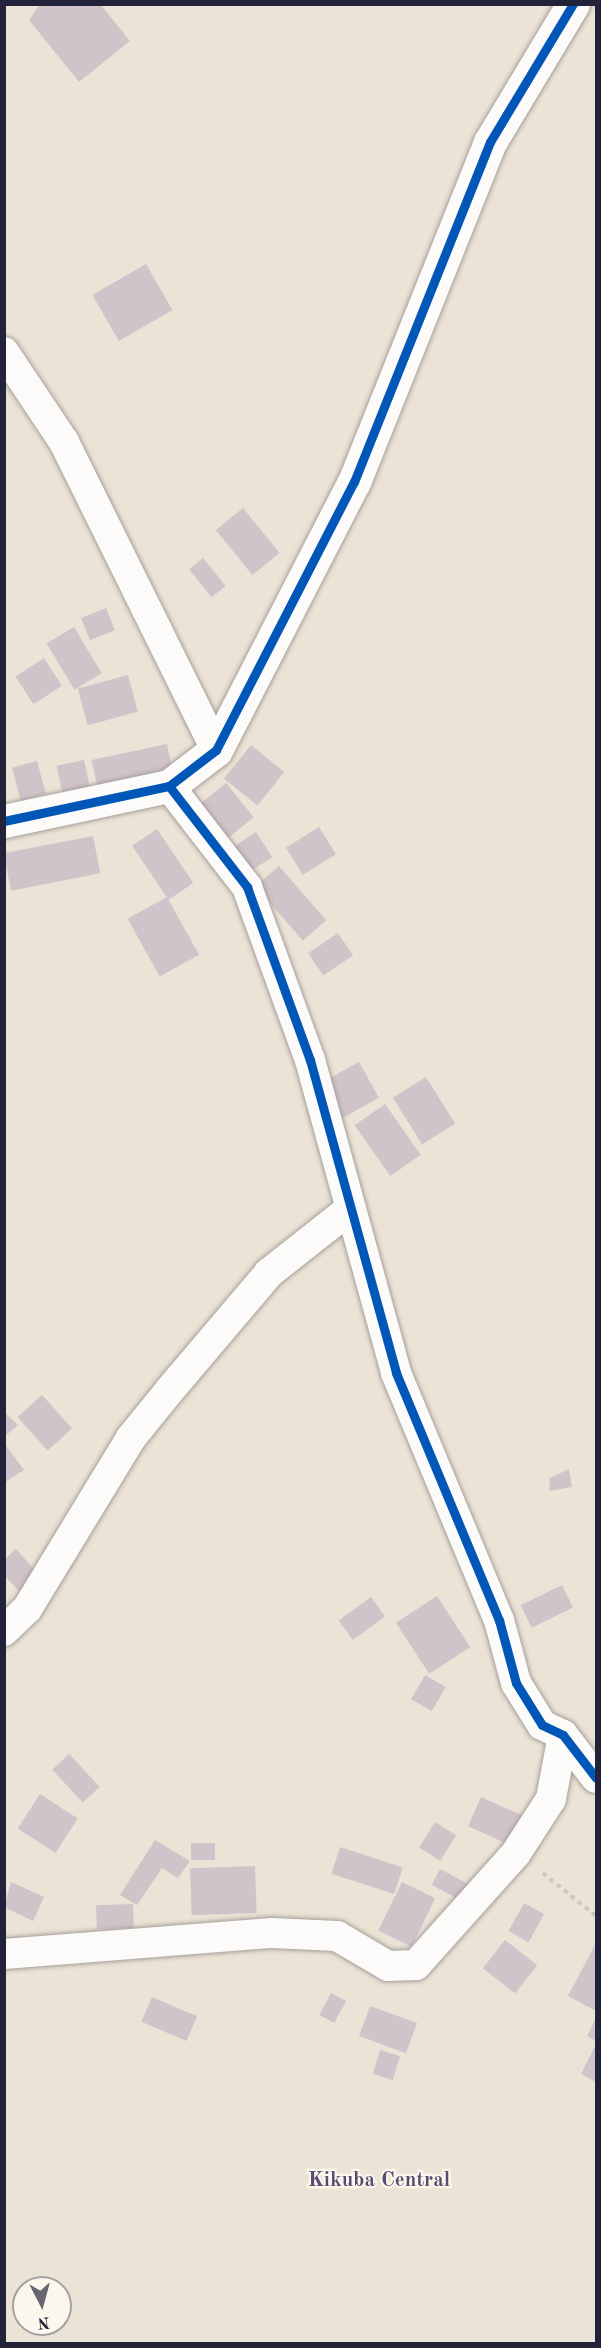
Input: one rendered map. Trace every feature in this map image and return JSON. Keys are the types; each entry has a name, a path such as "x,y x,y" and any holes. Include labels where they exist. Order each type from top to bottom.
{"street":[{"path":"4,821 169,786 216,750 354,482 457,236 490,142 573,4"},
{"path":"4,352 64,442 216,750"},
{"path":"169,786 247,887 310,1060 396,1373 499,1620 516,1683 542,1725 563,1735 597,1778"},
{"path":"4,1631 27,1609 131,1438 168,1391 269,1273 350,1209"},
{"path":"4,1954 272,1933 337,1936 388,1966 416,1965 480,1899 525,1839 551,1799 563,1735"}],"path":[{"path":"525,1839 535,1865 597,1917"}],"building":[{"path":"40,4 100,4 130,41 79,82 29,20"},
{"path":"146,264 172,310 119,341 92,295"},
{"path":"243,508 280,553 252,575 216,530"},
{"path":"203,558 226,586 212,597 189,569"},
{"path":"106,608 115,630 90,640 81,618"},
{"path":"74,627 102,673 74,690 47,643"},
{"path":"44,658 62,686 33,704 15,677"},
{"path":"128,675 138,712 88,725 78,688"},
{"path":"167,744 174,776 99,792 92,760"},
{"path":"251,745 284,772 257,805 224,778"},
{"path":"84,760 90,789 63,795 57,766"},
{"path":"37,761 46,794 21,801 12,768"},
{"path":"226,783 254,817 225,840 197,806"},
{"path":"319,827 336,854 303,875 286,848"},
{"path":"157,829 193,883 168,900 132,846"},
{"path":"256,832 272,857 250,872 233,847"},
{"path":"93,836 100,873 11,891 4,853"},
{"path":"279,866 326,920 303,941 256,886"},
{"path":"167,897 199,955 160,977 128,919"},
{"path":"338,933 353,955 323,976 308,953"},
{"path":"359,1062 379,1098 340,1119 321,1083"},
{"path":"426,1077 455,1124 422,1144 393,1098"},
{"path":"385,1104 421,1155 390,1176 355,1125"},
{"path":"42,1395 72,1428 48,1451 17,1417"},
{"path":"4,1412 18,1425 4,1437"},
{"path":"4,1443 24,1470 4,1483"},
{"path":"569,1469 572,1487 549,1491 550,1478"},
{"path":"16,1549 37,1573 19,1591 4,1575 4,1560"},
{"path":"562,1585 573,1607 532,1628 521,1605"},
{"path":"437,1596 470,1647 429,1674 396,1623"},
{"path":"371,1597 385,1616 353,1640 339,1621"},
{"path":"425,1675 446,1687 432,1711 411,1699"},
{"path":"69,1754 100,1787 83,1803 52,1770"},
{"path":"40,1794 78,1819 55,1853 18,1828"},
{"path":"481,1797 523,1816 510,1845 468,1826"},
{"path":"435,1822 456,1835 440,1861 419,1847"},
{"path":"155,1840 190,1861 178,1878 162,1868 137,1905 120,1895"},
{"path":"191,1843 215,1843 215,1860 191,1860"},
{"path":"340,1847 403,1867 394,1894 331,1874"},
{"path":"255,1866 257,1913 192,1915 190,1868"},
{"path":"440,1869 472,1886 463,1902 432,1885"},
{"path":"11,1882 44,1897 33,1921 4,1907"},
{"path":"402,1882 435,1898 412,1947 378,1931"},
{"path":"524,1903 544,1914 529,1942 508,1931"},
{"path":"133,1904 134,1928 97,1929 96,1905"},
{"path":"505,1940 537,1965 515,1994 483,1968"},
{"path":"596,1943 596,2011 568,1996"},
{"path":"331,1993 346,2001 334,2023 319,2015"},
{"path":"152,1997 197,2016 187,2041 141,2022"},
{"path":"370,2006 417,2023 406,2053 359,2036"},
{"path":"596,2018 596,2041 587,2036"},
{"path":"596,2044 596,2082 581,2074"},
{"path":"380,2050 400,2056 393,2080 373,2074"}],"cycle path":[{"path":"4,821 169,786 216,750 354,482 490,142 573,4"},
{"path":"169,786 247,887 310,1060 396,1373 499,1620 516,1683 542,1725 563,1735 596,1778"}],"district":[{"name":"Kikuba Central","path":"379,2181"}]}
